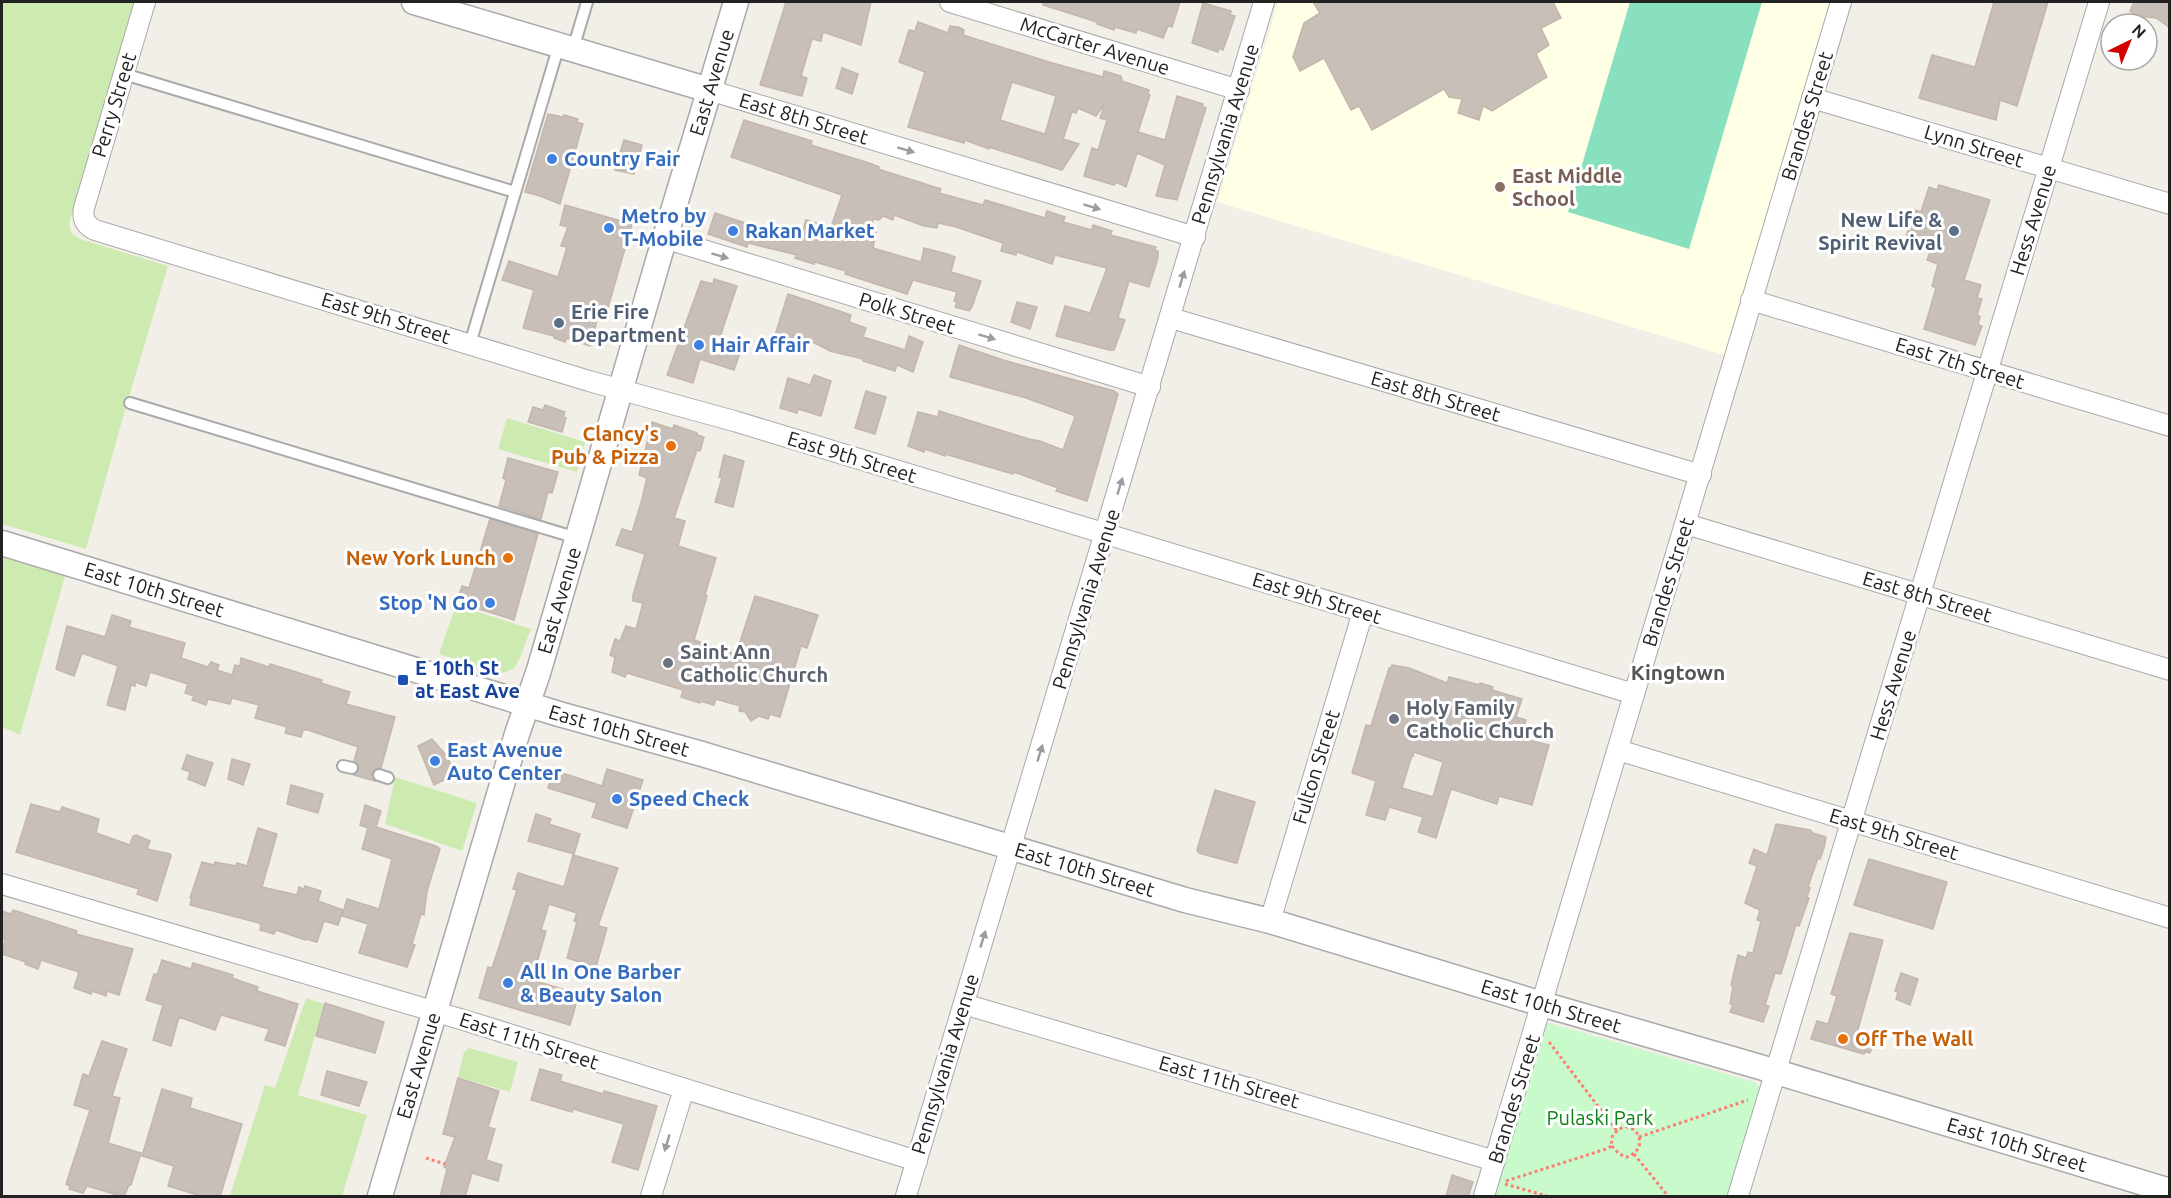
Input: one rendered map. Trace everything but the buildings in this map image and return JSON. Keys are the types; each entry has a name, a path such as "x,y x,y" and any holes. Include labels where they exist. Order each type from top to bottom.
{"street":[{"name":"Perry Street","path":"84,208 145,2"},
{"name":"East 8th Street","path":"414,2 1195,237"},
{"name":"East Avenue","path":"380,1197 527,703 539,670 735,2"},
{"name":"McCarter Avenue","path":"950,2 1239,90"},
{"name":"Pennsylvania Avenue","path":"906,1197 1264,2"},
{"name":"Brandes Street","path":"1484,1197 1841,2"},
{"name":"Hess Avenue","path":"1738,1197 2098,2"},
{"name":"Lynn Street","path":"1812,98 2169,204"},
{"name":"East 9th Street","path":"84,208 83,218 95,230 1634,694"},
{"name":"Polk Street","path":"664,238 1150,387"},
{"name":"East 7th Street","path":"1751,300 2169,426"},
{"name":"East 8th Street","path":"1170,318 1701,475"},
{"name":"East 8th Street","path":"1686,524 2169,670"},
{"name":"East 10th Street","path":"2,543 1011,848 1185,900 1270,921 2169,1191"},
{"name":"Fulton Street","path":"1270,921 1363,612"},
{"name":"East 9th Street","path":"1618,750 2169,918"},
{"name":"East 11th Street","path":"2,884 434,1012 917,1161"},
{"name":"East 11th Street","path":"964,1004 1495,1161"},
{"path":"651,1197 684,1089"}],"lane":[{"path":"470,344 514,192 566,47 587,2"},
{"path":"124,74 514,192"},
{"path":"130,403 577,538"}],"path":[{"path":"1546,1038 1617,1131"},
{"path":"1639,1137 1750,1100"},
{"path":"1630,1127 1639,1137 1639,1146 1634,1154 1625,1157 1612,1146 1612,1137 1617,1131 1630,1127"},
{"path":"1547,1197 1501,1183 1612,1146"},
{"path":"1634,1154 1668,1197"},
{"path":"426,1158 445,1164"}],"shaded area":[{"name":"East Middle School","path":"1278,2 1834,2 1728,356 1217,202"}],"green space":[{"path":"2,2 135,2 69,224 72,234 80,239 168,266 86,549 2,524"},
{"path":"1630,2 1762,2 1689,249 1568,212"},
{"path":"507,418 585,442 577,472 498,449"},
{"path":"2,557 65,576 20,735 2,727"},
{"path":"456,605 531,629 514,668 500,673 439,654"},
{"path":"395,777 477,803 462,851 385,824"},
{"path":"306,998 324,1004 298,1095 367,1115 342,1196 230,1196 265,1085 275,1088"},
{"name":"Pulaski Park","path":"1549,1023 1757,1083 1760,1094 1729,1196 1491,1196 1543,1028"},
{"path":"469,1048 518,1062 510,1092 458,1077 464,1052"}],"place":[{"name":"Country Fair","path":"552,159"},
{"name":"East Middle School","path":"1500,187"},
{"name":"Metro by T-Mobile","path":"609,228"},
{"name":"Rakan Market","path":"733,231"},
{"name":"New Life & Spirit Revival","path":"1954,231"},
{"name":"Erie Fire Department","path":"559,323"},
{"name":"Hair Affair","path":"699,345"},
{"name":"Clancy's Pub & Pizza","path":"671,446"},
{"name":"New York Lunch","path":"508,558"},
{"name":"Stop 'N Go","path":"490,603"},
{"name":"Saint Ann Catholic Church","path":"668,663"},
{"name":"E 10th St at East Ave","path":"403,680"},
{"name":"Holy Family Catholic Church","path":"1394,719"},
{"name":"East Avenue Auto Center","path":"435,761"},
{"name":"Speed Check","path":"617,799"},
{"name":"All In One Barber & Beauty Salon","path":"508,983"},
{"name":"Off The Wall","path":"1843,1039"}],"district":[{"name":"Kingtown","path":"1678,673"}]}
